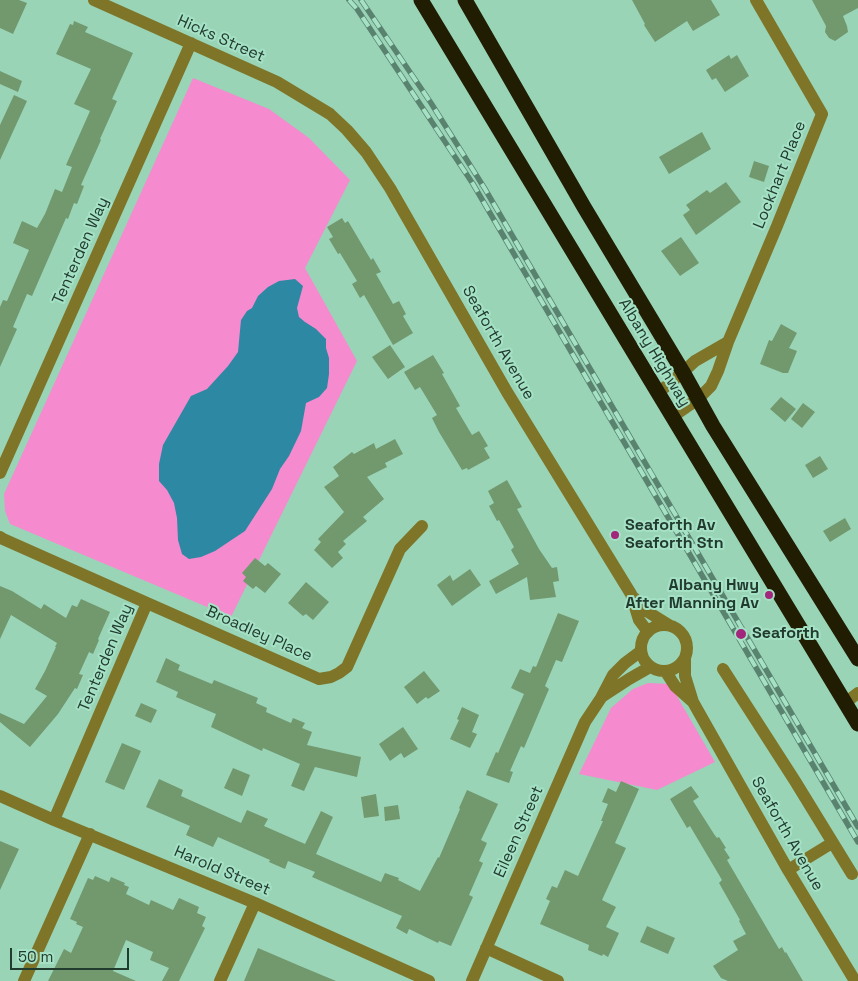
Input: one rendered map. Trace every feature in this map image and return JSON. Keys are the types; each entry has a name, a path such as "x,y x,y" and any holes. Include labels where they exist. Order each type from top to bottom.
{"highway":[{"name":"Albany Highway","path":"421,0 857,721"},
{"name":"Albany Highway","path":"465,0 713,426 858,659"},
{"path":"474,16 482,0"}],"street":[{"name":"Hicks Street","path":"94,0 277,82 330,114"},
{"name":"Lockhart Place","path":"672,417 698,399 711,386 822,114 756,0"},
{"name":"Tenterden Way","path":"0,473 191,43"},
{"name":"Seaforth Avenue","path":"330,114 366,152 390,188 507,392 631,594 648,612 670,625"},
{"path":"658,393 695,361 728,342"},
{"name":"Broadley Place","path":"147,603 319,679 330,677 347,667 400,549 422,526"},
{"name":"Tenterden Way","path":"0,537 147,603 54,820"},
{"name":"Seaforth Avenue","path":"631,594 639,620 648,632"},
{"path":"670,625 682,633 687,645 687,652 685,659 680,665 666,672 658,671 646,663 641,651 641,644 648,632 658,626 670,625"},
{"name":"Eileen Street","path":"472,981 585,722 601,698 612,674 641,651"},
{"name":"Seaforth Avenue","path":"685,659 685,676 693,702 788,870 855,981"},
{"name":"Eileen Street","path":"601,698 650,667"},
{"path":"724,669 852,874"},
{"name":"Seaforth Avenue","path":"666,672 675,686 693,702"},
{"path":"845,702 858,693"},
{"name":"Harold Street","path":"0,796 255,903 429,981"},
{"path":"24,981 90,834"},
{"path":"788,870 832,843"},
{"path":"220,981 255,903"},
{"path":"486,948 558,981"}],"shaded area":[{"path":"193,78 269,109 309,138 350,180 305,268 357,361 231,617 10,524 5,511 4,494"},
{"path":"648,683 670,684 715,762 657,790 579,774 611,708 633,689"}],"water":[{"path":"295,279 303,286 297,308 299,317 326,339 329,358 327,388 319,397 306,403 301,431 289,456 280,469 272,489 245,531 215,551 201,557 189,559 182,554 178,540 174,503 167,490 159,481 159,464 163,445 191,396 207,389 238,352 241,320 247,311 252,308 258,296 268,287 279,281"}],"building":[{"path":"0,0 19,0 27,3 13,34 0,28"},
{"path":"632,0 711,0 720,15 693,31 687,21 655,42"},
{"path":"812,0 858,0 858,8 843,16 848,32 835,41 829,38 825,32 826,26"},
{"path":"74,21 88,27 85,32 133,53 112,99 117,101 81,185 84,186 77,204 74,203 68,219 66,218 32,296 27,294 13,327 17,329 0,367 0,307 3,300 7,301 29,250 13,243 22,221 37,228 55,189 62,192 72,167 66,165 90,111 74,104 91,69 56,54 70,24 73,25"},
{"path":"729,55 731,59 737,55 749,76 725,92 716,78 712,80 706,70"},
{"path":"0,71 22,81 18,92 0,84"},
{"path":"14,95 27,101 0,160 0,125"},
{"path":"702,132 711,149 669,174 659,157"},
{"path":"754,161 769,166 764,182 749,177"},
{"path":"726,182 741,202 696,235 683,215 690,210 686,205 707,190 710,193"},
{"path":"342,218 345,223 348,221 371,260 373,258 381,272 376,274 393,304 399,301 406,314 403,316 413,333 393,345 364,295 360,298 352,284 357,281 329,239 333,237 327,227"},
{"path":"681,237 699,263 680,276 661,251"},
{"path":"781,324 797,333 789,348 797,351 788,373 783,373 760,364 769,340 772,341"},
{"path":"390,345 405,367 388,379 372,357"},
{"path":"433,355 460,406 456,408 472,435 479,431 488,446 484,448 490,458 468,470 467,468 462,470 439,432 432,418 437,415 420,387 415,390 404,372"},
{"path":"781,397 796,409 785,422 770,409"},
{"path":"803,403 815,412 802,428 791,419"},
{"path":"395,439 403,454 385,463 387,467 367,477 384,499 363,517 367,521 343,541 346,544 338,552 343,558 332,568 314,550 321,542 318,539 344,512 324,487 339,476 333,467 352,452 354,454 374,443 376,449"},
{"path":"820,456 828,469 813,478 805,465"},
{"path":"507,480 522,507 517,509 539,549 552,568 557,567 559,581 553,582 556,597 530,600 527,577 496,594 489,581 519,564 511,550 514,547 489,506 494,503 488,491"},
{"path":"845,518 851,529 830,542 823,531"},
{"path":"255,558 265,566 268,563 281,574 265,593 256,586 253,589 243,581 246,577 242,573"},
{"path":"470,569 481,585 452,606 437,585 450,575 453,581"},
{"path":"306,582 329,602 313,620 306,614 303,616 288,603"},
{"path":"0,586 12,591 41,609 44,604 66,618 72,605 77,607 81,599 110,612 93,654 89,652 79,674 83,675 77,689 75,688 58,714 30,747 0,722 0,713 24,724 47,696 35,689 57,643 11,615 0,639"},
{"path":"558,613 579,621 562,662 556,660 545,686 549,689 524,748 521,746 510,771 513,772 509,783 486,775 496,752 498,753 524,694 511,688 520,669 530,673 533,666 536,667"},
{"path":"166,658 180,665 178,670 212,684 214,680 258,698 256,703 267,708 266,712 291,723 293,718 305,723 302,728 312,732 307,745 361,757 357,777 315,767 304,791 291,786 300,764 263,748 262,751 211,727 216,714 176,697 178,692 156,682"},
{"path":"424,671 440,691 428,699 426,697 417,704 404,687"},
{"path":"141,703 157,710 151,723 135,716"},
{"path":"462,707 479,715 472,732 477,734 470,748 450,739 459,720 457,719"},
{"path":"403,727 418,749 404,758 401,753 390,761 379,744"},
{"path":"122,743 141,751 124,790 105,782"},
{"path":"233,768 250,775 242,796 224,788"},
{"path":"159,779 183,790 181,796 241,823 247,810 268,819 264,826 305,844 321,811 333,817 316,854 381,882 385,873 399,878 398,880 420,891 439,858 467,790 498,804 481,840 487,843 479,861 483,863 469,895 473,897 451,946 439,941 438,943 409,929 407,934 396,928 402,916 312,877 315,872 288,861 285,869 269,862 270,860 218,837 213,847 186,835 190,826 146,807"},
{"path":"621,781 639,789 615,843 626,848 602,900 616,907 606,927 619,933 608,957 588,950 589,945 540,924 550,901 546,899 552,886 557,888 565,870 578,876 603,821 601,821 608,804 602,802 608,788 616,792"},
{"path":"691,786 699,797 693,801 714,834 717,838 719,837 726,848 724,849 730,858 727,860 779,949 782,947 786,952 803,981 728,981 721,978 713,966 738,950 733,941 746,934 719,883 722,880 690,826 687,828 670,799"},
{"path":"376,794 379,816 364,818 361,797"},
{"path":"398,805 400,819 385,821 384,807"},
{"path":"0,841 19,849 0,890"},
{"path":"95,876 109,882 111,877 125,883 124,885 129,887 126,894 149,905 151,900 173,910 179,898 199,907 197,913 206,917 202,926 205,928 179,981 162,981 169,968 150,960 153,952 126,940 113,971 136,981 48,981 64,949 71,953 83,927 70,919 88,878 93,880"},
{"path":"647,926 675,938 668,954 640,942"},
{"path":"258,948 300,966 336,981 244,981"}],"railway":[{"path":"349,0 357,9 473,184 858,842"},
{"path":"361,0 431,103 485,189 858,827"}],"place":[{"name":"Seaforth Av Seaforth Stn","path":"615,535"},
{"name":"Albany Hwy After Manning Av","path":"769,595"},
{"name":"Seaforth","path":"741,634"}]}
